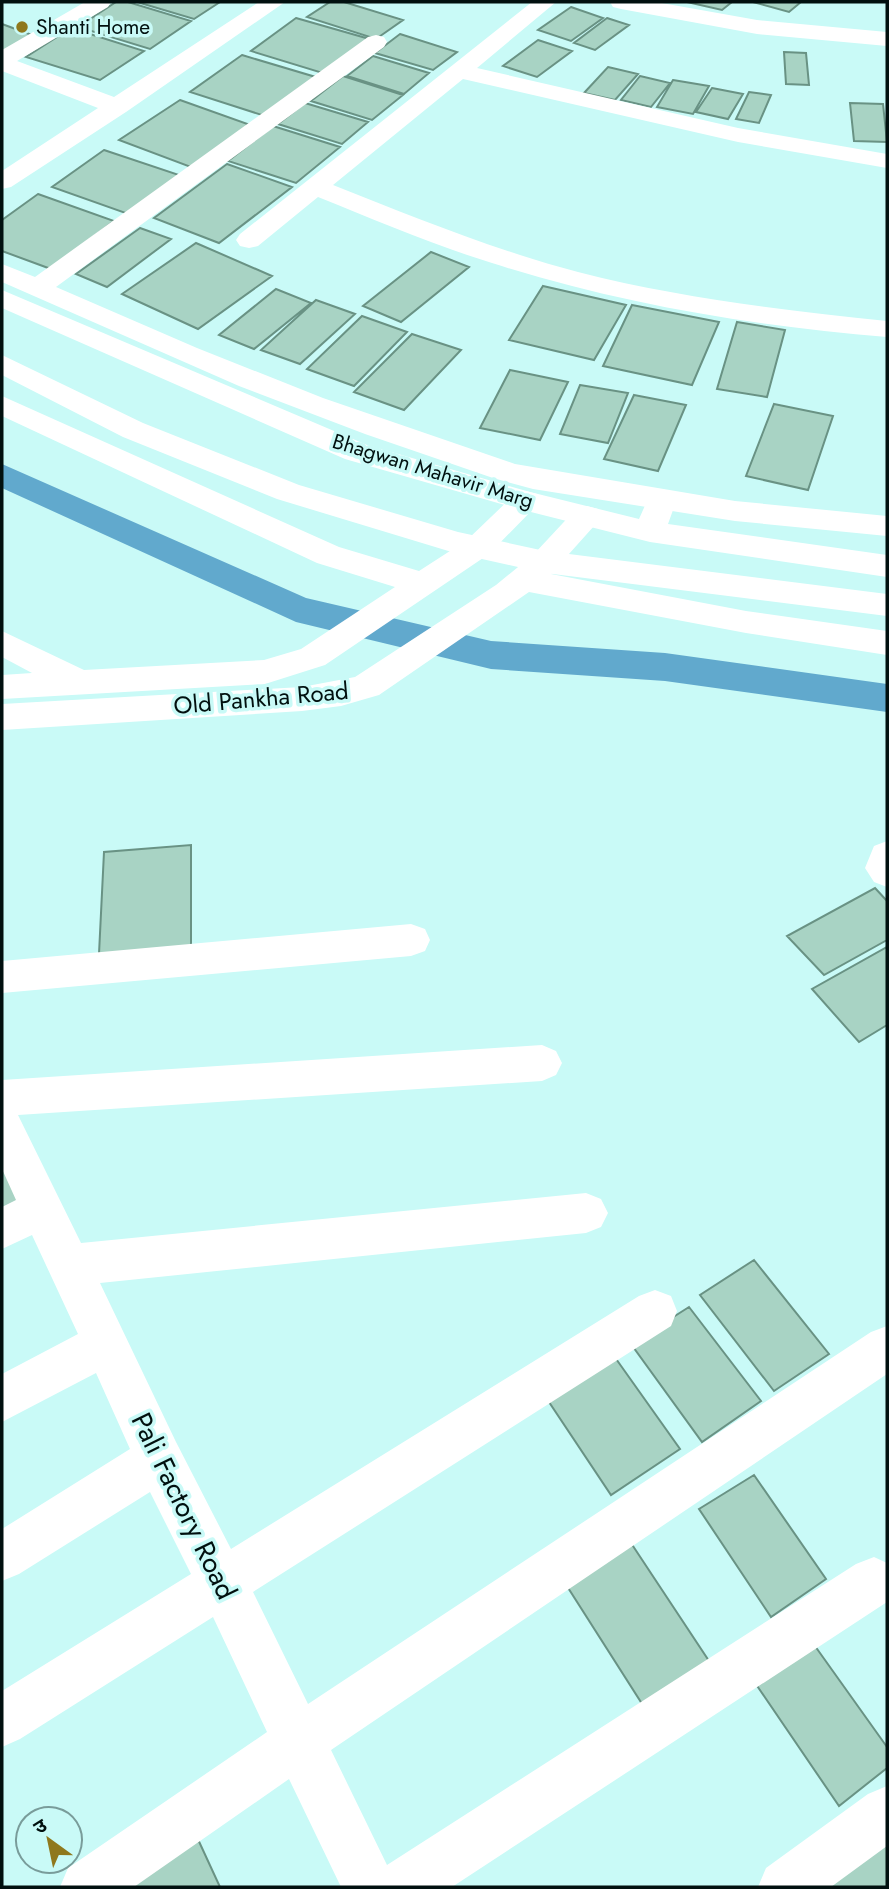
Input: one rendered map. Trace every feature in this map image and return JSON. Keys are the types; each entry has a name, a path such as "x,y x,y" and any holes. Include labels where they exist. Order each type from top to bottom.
{"street":[{"path":"2,62 100,2"},
{"path":"2,182 274,2"},
{"path":"250,240 545,2"},
{"path":"621,2 757,27 887,39"},
{"path":"37,288 376,42"},
{"path":"2,62 118,107"},
{"path":"457,71 737,135 887,160"},
{"path":"2,157 26,166"},
{"path":"315,187 452,240 565,276 711,308 887,328"},
{"path":"2,272 180,352 325,409 461,457 533,479 784,517 887,526"},
{"name":"Bhagwan Mahavir Marg","path":"2,298 356,452 526,501 650,532 887,566"},
{"path":"2,364 133,430 288,492 478,547 535,571 746,622 887,642"},
{"path":"2,405 328,555 375,571 424,583"},
{"path":"650,532 662,499"},
{"name":"Old Pankha Road","path":"2,687 265,672 313,657 478,547 526,501"},
{"name":"Old Pankha Road","path":"2,717 302,699 341,694 367,686 469,619 535,571 587,516"},
{"path":"535,571 887,605"},
{"path":"2,643 80,683"},
{"path":"887,856 884,868 887,872"},
{"path":"2,977 411,940"},
{"path":"2,1098 542,1063"},
{"name":"Pali Factory Road","path":"2,1125 22,1219 69,1265 159,1459 223,1584 369,1887"},
{"path":"69,1265 586,1213"},
{"path":"2,1721 655,1311"},
{"path":"2,1398 106,1343"},
{"path":"87,1887 299,1741 887,1348"},
{"path":"2,1557 159,1459"},
{"path":"402,1887 874,1582"},
{"path":"785,1887 887,1813"}],"building":[{"path":"116,2 128,2 191,21 150,49 78,27"},
{"path":"137,2 220,2 194,19"},
{"path":"330,2 344,2 403,20 376,39 307,17"},
{"path":"687,2 732,2 722,10"},
{"path":"753,2 801,2 789,12"},
{"path":"571,7 603,18 571,41 538,30"},
{"path":"296,18 373,40 329,75 251,51"},
{"path":"607,18 629,25 595,50 574,43"},
{"path":"2,24 32,35 2,53"},
{"path":"71,28 144,51 100,80 26,57"},
{"path":"400,34 457,52 433,70 375,53"},
{"path":"538,40 572,51 537,77 503,66"},
{"path":"784,52 806,53 809,85 786,84"},
{"path":"242,55 319,78 268,117 190,92"},
{"path":"373,56 429,73 404,94 347,76"},
{"path":"608,67 638,74 615,100 584,93"},
{"path":"343,76 403,95 372,120 311,101"},
{"path":"640,76 670,83 651,107 621,100"},
{"path":"673,80 709,86 693,114 657,107"},
{"path":"712,88 743,94 728,119 696,112"},
{"path":"749,92 771,95 759,123 736,119"},
{"path":"180,100 256,127 196,169 119,140"},
{"path":"305,103 368,122 342,144 278,124"},
{"path":"850,103 883,104 887,142 854,141"},
{"path":"273,126 340,147 296,183 228,161"},
{"path":"104,150 182,176 131,215 52,187"},
{"path":"227,164 292,187 219,243 154,218"},
{"path":"38,194 114,221 51,269 2,251 2,220"},
{"path":"140,228 171,239 107,287 76,274"},
{"path":"196,243 272,276 198,329 122,294"},
{"path":"431,252 469,267 401,322 363,306"},
{"path":"543,286 626,305 594,360 509,340"},
{"path":"276,289 311,303 254,349 219,335"},
{"path":"316,300 355,314 300,364 261,350"},
{"path":"632,305 719,322 692,385 603,366"},
{"path":"362,316 407,332 354,386 307,369"},
{"path":"737,322 785,330 767,397 717,389"},
{"path":"412,334 461,350 404,410 354,392"},
{"path":"510,370 568,382 540,440 480,428"},
{"path":"580,385 628,393 608,443 560,434"},
{"path":"634,395 686,405 658,471 604,459"},
{"path":"774,404 833,416 808,490 746,476"},
{"path":"191,845 191,946 99,954 104,852"},
{"path":"875,888 887,901 887,940 824,975 787,936"},
{"path":"887,947 887,1025 859,1042 812,989"},
{"path":"2,1158 26,1204 2,1217"},
{"path":"754,1260 829,1354 774,1391 700,1295"},
{"path":"689,1307 761,1401 702,1442 631,1344"},
{"path":"614,1356 680,1449 611,1495 547,1399"},
{"path":"754,1475 826,1579 771,1617 699,1509"},
{"path":"629,1540 711,1664 646,1710 565,1583"},
{"path":"805,1632 887,1747 887,1768 839,1806 749,1674"},
{"path":"196,1835 220,1887 133,1887 130,1880"},
{"path":"887,1836 887,1887 801,1887"}],"waterway":[{"path":"2,475 296,609 491,655 665,667 887,698"}],"place":[{"name":"Shanti Home","path":"22,27"}]}
